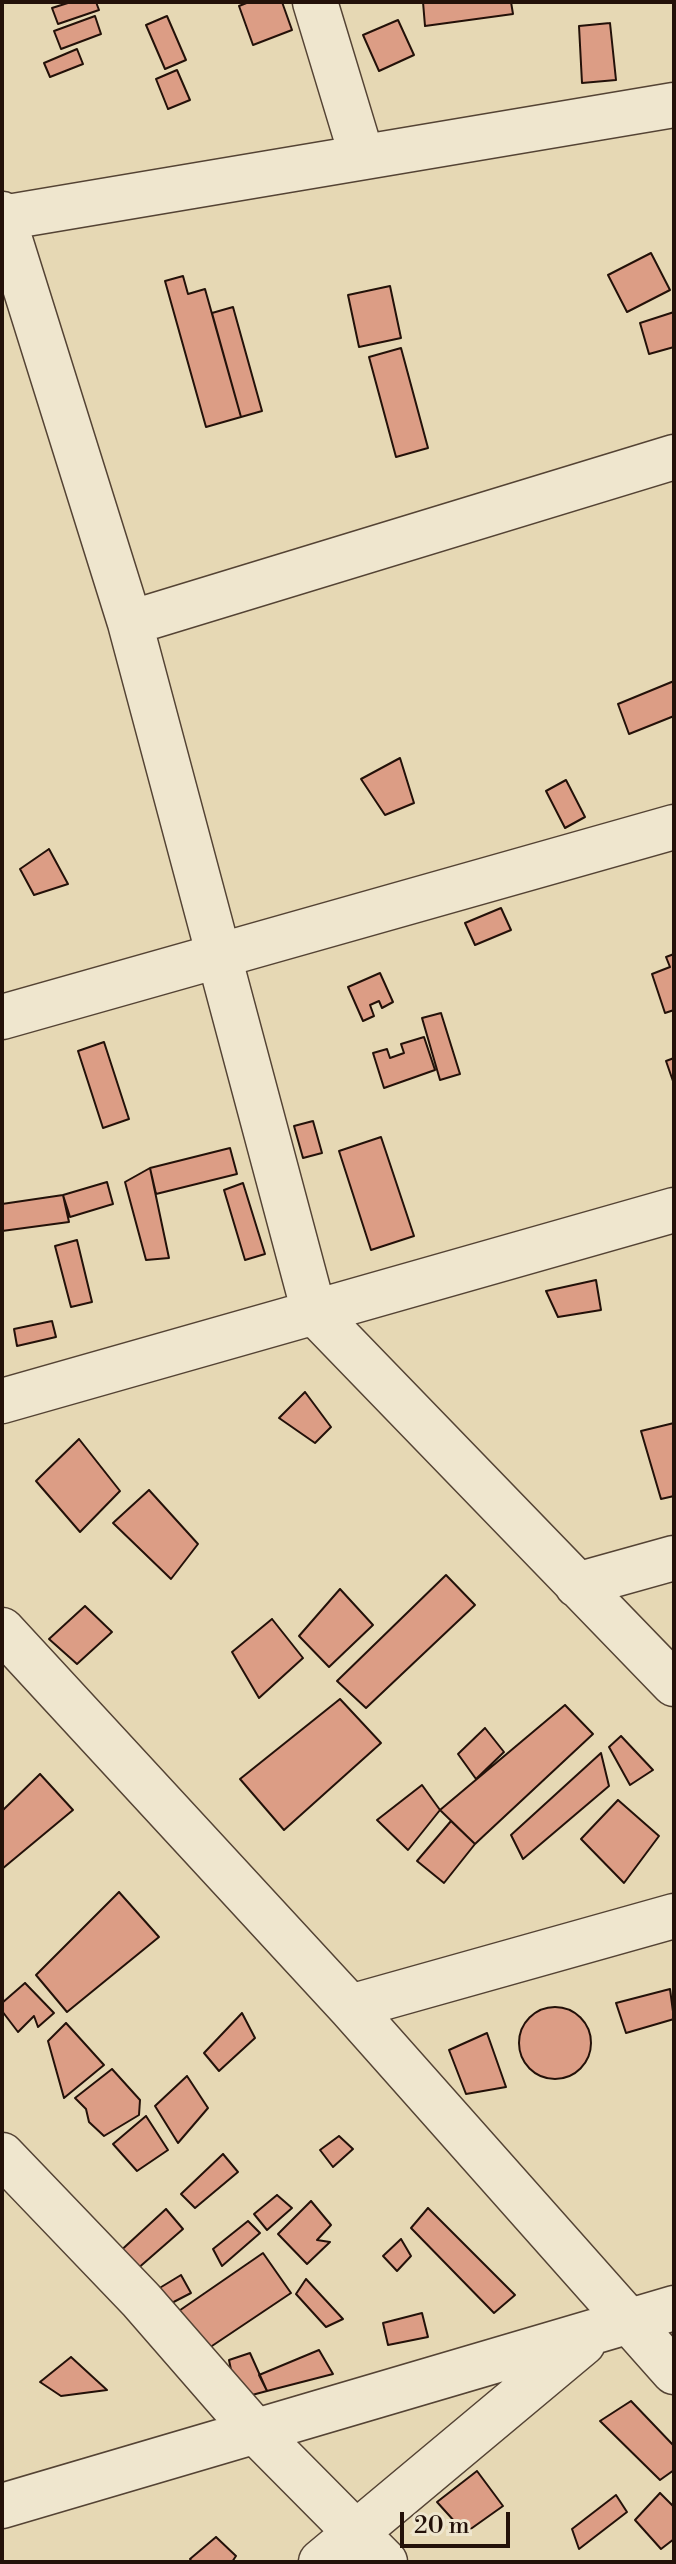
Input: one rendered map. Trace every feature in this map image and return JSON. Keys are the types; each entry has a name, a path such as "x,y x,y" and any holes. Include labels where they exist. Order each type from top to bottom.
{"street":[{"path":"315,2 362,157"},
{"path":"674,105 2,217 130,623 314,1312 674,1684"},
{"path":"130,623 674,457"},
{"path":"2,1017 674,827"},
{"path":"2,1401 674,1210"},
{"path":"577,1585 674,1558"},
{"path":"7,1644 350,2007 613,2326 674,2372"},
{"path":"350,2007 674,1916"},
{"path":"2,2155 141,2300 255,2431 385,2562"},
{"path":"2,2506 674,2308"},
{"path":"321,2562 355,2530 613,2326"}],"building":[{"path":"71,2 96,2 99,10 58,24 52,8"},
{"path":"249,2 282,2 292,30 253,45 239,6"},
{"path":"423,2 511,2 513,14 425,26"},
{"path":"95,16 101,34 61,49 54,31"},
{"path":"167,16 186,60 165,69 146,25"},
{"path":"398,20 414,55 379,71 363,35"},
{"path":"610,23 616,80 582,83 579,26"},
{"path":"77,49 83,64 50,77 44,63"},
{"path":"177,70 190,100 168,109 156,79"},
{"path":"651,253 670,290 627,312 608,275"},
{"path":"183,276 188,294 205,289 241,417 206,427 165,281"},
{"path":"390,286 401,338 359,347 348,295"},
{"path":"233,307 262,411 241,417 212,313"},
{"path":"674,312 674,347 649,354 640,323"},
{"path":"401,348 428,448 396,457 369,357"},
{"path":"674,681 674,716 629,734 618,704"},
{"path":"400,758 414,803 385,815 361,779"},
{"path":"566,780 585,817 565,828 546,791"},
{"path":"49,849 68,884 34,895 20,869"},
{"path":"501,908 511,930 475,945 465,923"},
{"path":"674,954 674,1010 665,1013 652,974 670,967 666,957"},
{"path":"380,973 393,1002 382,1008 379,1001 370,1005 374,1016 363,1021 348,987"},
{"path":"441,1013 460,1074 440,1080 422,1018"},
{"path":"424,1037 435,1070 384,1088 373,1053 387,1049 390,1058 404,1053 401,1044"},
{"path":"104,1042 129,1119 103,1128 78,1051"},
{"path":"674,1058 674,1084 666,1061"},
{"path":"313,1121 322,1153 303,1158 294,1126"},
{"path":"381,1137 414,1236 371,1250 339,1151"},
{"path":"230,1148 237,1174 156,1194 150,1168"},
{"path":"150,1168 169,1258 146,1260 125,1182"},
{"path":"107,1182 113,1204 70,1217 63,1195"},
{"path":"243,1183 265,1254 245,1260 224,1190"},
{"path":"63,1195 69,1222 2,1231 2,1204"},
{"path":"77,1240 92,1302 71,1307 55,1246"},
{"path":"596,1280 601,1310 558,1317 546,1291"},
{"path":"52,1321 56,1337 17,1346 14,1329"},
{"path":"305,1392 331,1427 315,1443 279,1418"},
{"path":"674,1423 674,1496 661,1499 641,1431"},
{"path":"79,1439 120,1491 80,1532 36,1481"},
{"path":"149,1490 198,1544 171,1579 113,1523"},
{"path":"446,1575 475,1605 366,1708 337,1681"},
{"path":"340,1589 373,1625 329,1667 299,1636"},
{"path":"85,1606 112,1632 77,1664 49,1639"},
{"path":"272,1619 303,1658 259,1698 232,1652"},
{"path":"340,1699 381,1743 284,1830 240,1779"},
{"path":"565,1705 593,1734 475,1844 440,1810"},
{"path":"485,1728 504,1752 476,1779 458,1754"},
{"path":"621,1736 653,1770 630,1785 609,1747"},
{"path":"601,1753 609,1786 523,1859 511,1835"},
{"path":"40,1774 73,1810 2,1869 2,1811"},
{"path":"422,1785 440,1810 408,1850 377,1820"},
{"path":"618,1800 659,1836 624,1883 581,1839"},
{"path":"451,1821 475,1844 444,1883 417,1861"},
{"path":"119,1892 159,1937 67,2012 36,1975"},
{"path":"25,1983 54,2013 38,2027 34,2016 18,2032 2,2011 2,2003"},
{"path":"670,1989 674,2019 626,2033 616,2003"},
{"path":"555,2007 575,2013 585,2023 591,2043 585,2063 575,2073 555,2079 535,2073 525,2063 519,2043 525,2023 535,2013"},
{"path":"242,2013 255,2038 219,2071 204,2053"},
{"path":"66,2023 104,2065 64,2098 48,2041"},
{"path":"487,2033 506,2087 466,2094 449,2050"},
{"path":"112,2069 140,2100 139,2115 104,2136 89,2122 86,2109 75,2098"},
{"path":"187,2076 208,2108 178,2143 155,2106"},
{"path":"146,2116 168,2150 137,2171 113,2144"},
{"path":"339,2136 353,2149 333,2167 320,2150"},
{"path":"223,2154 238,2172 195,2208 181,2194"},
{"path":"277,2195 292,2208 267,2230 254,2214"},
{"path":"311,2201 331,2225 317,2240 330,2242 307,2264 278,2234"},
{"path":"428,2208 515,2295 494,2313 411,2228"},
{"path":"166,2209 183,2229 128,2277 116,2255"},
{"path":"248,2221 260,2233 222,2266 213,2249"},
{"path":"401,2239 411,2256 397,2271 383,2256"},
{"path":"263,2253 291,2293 200,2354 173,2315"},
{"path":"181,2275 191,2293 162,2308 153,2292"},
{"path":"306,2279 343,2319 326,2327 296,2294"},
{"path":"422,2313 428,2337 388,2345 383,2323"},
{"path":"319,2350 333,2374 267,2391 259,2375"},
{"path":"250,2353 267,2391 237,2399 229,2360"},
{"path":"71,2357 107,2390 61,2396 40,2382"},
{"path":"631,2401 674,2446 674,2470 660,2480 600,2421"},
{"path":"477,2471 503,2506 465,2533 437,2502"},
{"path":"660,2493 674,2507 674,2539 661,2549 635,2520"},
{"path":"616,2495 627,2512 579,2549 572,2529"},
{"path":"216,2537 236,2556 232,2562 192,2562 190,2559"}]}
